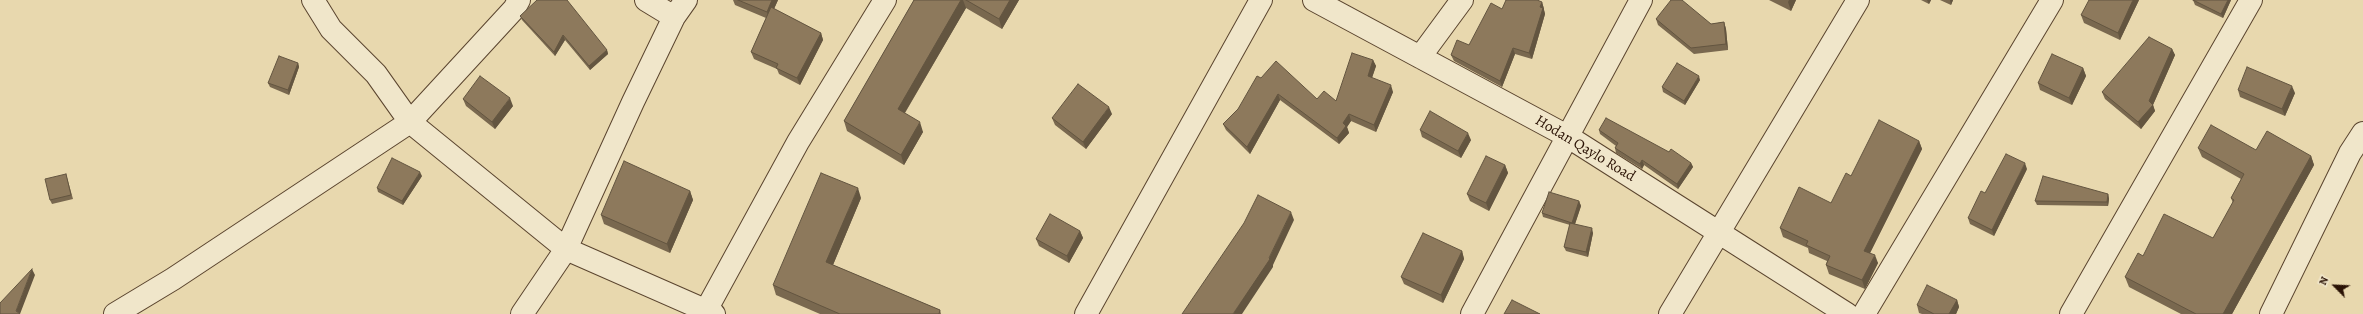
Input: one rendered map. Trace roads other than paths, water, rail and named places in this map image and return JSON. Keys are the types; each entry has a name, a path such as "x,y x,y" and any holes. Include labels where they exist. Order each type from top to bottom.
{"street":[{"path":"313,0 331,29 376,74 410,122 566,250 708,312 798,142 885,0"},
{"path":"115,314 173,280 410,122 514,9 519,0"},
{"path":"522,314 566,250 680,9 646,0"},
{"path":"1086,314 1261,0"},
{"name":"Hodan Qaylo Road","path":"1314,0 1567,136 1717,233 1847,314"},
{"path":"1420,57 1462,0"},
{"path":"1472,314 1567,136 1642,0"},
{"path":"1670,314 1717,233 1858,0"},
{"path":"1864,314 2052,0"},
{"path":"2071,314 2251,0"},
{"path":"2271,314 2350,153 2363,133"}]}
